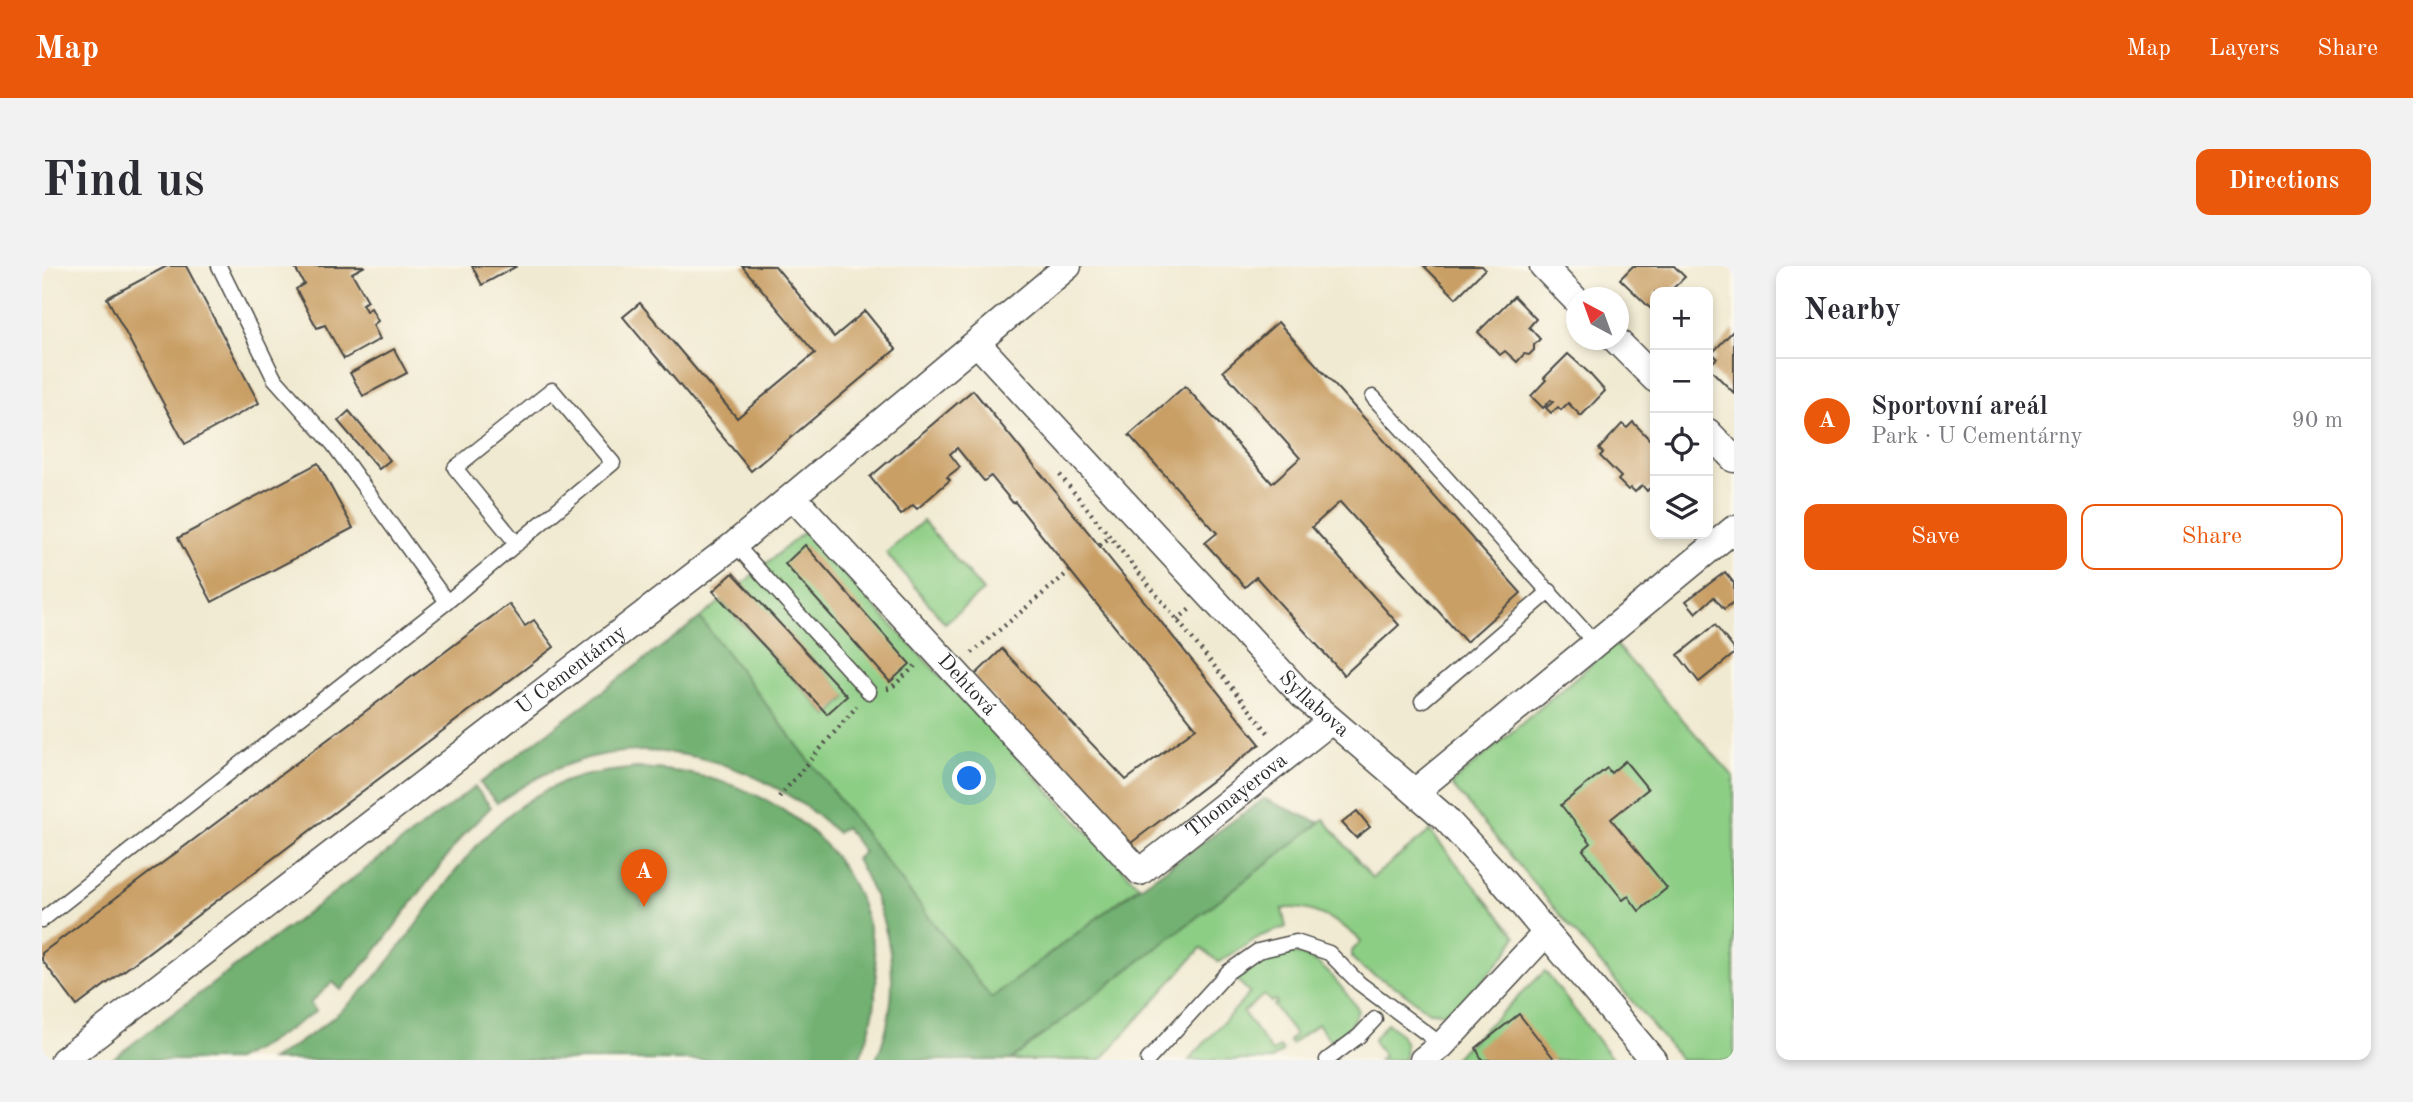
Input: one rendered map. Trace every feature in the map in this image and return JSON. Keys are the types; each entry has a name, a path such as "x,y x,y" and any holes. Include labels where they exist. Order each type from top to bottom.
{"street":[{"name":"U Cementárny","path":"64,1060 735,544 1068,266"},
{"path":"1543,266 1566,289"},
{"name":"Syllabova","path":"976,343 1302,695 1446,818 1497,874 1653,1060"},
{"path":"1626,350 1650,374"},
{"path":"1713,437 1734,459"},
{"name":"Dehtová","path":"793,498 1140,872"},
{"path":"1416,791 1734,529"},
{"name":"Thomayerova","path":"1140,872 1331,721"},
{"path":"1440,1055 1546,933"}],"lane":[{"path":"219,266 274,378 333,444 447,602"},
{"path":"42,920 447,602 517,544 613,463 552,390 454,468 517,544"},
{"path":"1373,397 1550,591 1605,635"},
{"path":"735,544 869,692"},
{"path":"1422,701 1550,591"},
{"path":"1148,1060 1228,972 1258,951 1296,942 1329,953 1440,1055"},
{"path":"1327,1060 1359,1036 1374,1019"}],"path":[{"path":"1053,467 1287,756"},
{"path":"1100,545 1110,537"},
{"path":"952,669 1071,570"},
{"path":"779,797 869,692 891,688 933,649"}],"green space":[{"path":"923,521 983,591 945,623 886,553"},
{"path":"804,532 1139,886 991,999 700,618 721,601 828,716 847,697 742,584"},
{"path":"700,618 991,998 1105,912 1264,799 1320,823 1010,1060 876,1060 890,1008 891,957 879,908 856,859 864,852 845,827 837,833 810,810 780,790 748,774 678,754 642,751 607,754 572,763 542,775 497,803 480,783"},
{"path":"1615,644 1734,777 1734,1060 1681,1060 1451,784"},
{"path":"637,768 716,780 753,794 787,812 816,836 841,865 860,900 875,955 873,1016 859,1060 271,1060 319,1029 362,991 388,962 465,860 509,815 564,782 591,774"},
{"path":"475,787 491,807 463,835 372,956 341,990 333,982 310,1003 316,1011 265,1045 235,1060 111,1060"},
{"path":"1324,819 1372,878 1430,831 1516,936 1507,953 1459,1008 1447,1013 1429,1012 1398,988 1363,969 1352,958 1352,951 1361,941 1344,927 1314,912 1282,909 1286,927 1261,936 1219,962 1201,948 1101,1060 1010,1060"},
{"path":"1290,953 1311,959 1320,965 1357,1007 1358,1011 1349,1028 1331,1041 1318,1024 1291,1044 1289,1041 1295,1035 1273,1005 1277,1003 1275,1000 1271,1002 1264,995 1243,1012 1272,1052 1280,1047 1283,1051 1271,1060 1189,1060 1250,993 1236,979 1264,961"},
{"path":"1545,971 1613,1060 1452,1060"},
{"path":"1387,1023 1403,1038 1406,1047 1404,1060 1379,1060 1384,1056 1374,1039"}],"building":[{"path":"167,266 186,266 259,403 185,444 107,298"},
{"path":"294,266 365,266 352,273 368,301 362,304 366,311 371,308 378,321 373,325 380,339 344,359 325,325 317,328 296,289 304,284"},
{"path":"472,266 517,266 482,285"},
{"path":"742,266 775,266 834,337 865,311 896,349 751,471 623,317 640,303 737,418 815,353"},
{"path":"1424,266 1482,266 1485,269 1456,298"},
{"path":"1633,266 1674,266 1685,277 1674,287 1650,287 1650,308 1620,279"},
{"path":"1514,296 1536,319 1529,327 1540,339 1529,355 1524,354 1517,362 1505,351 1500,355 1478,332"},
{"path":"1278,322 1521,593 1466,642 1340,502 1312,527 1399,625 1344,675 1256,577 1245,587 1205,543 1217,533 1129,435 1185,386 1272,483 1300,458 1223,371"},
{"path":"1734,330 1734,393 1713,372 1713,362 1717,358 1713,352"},
{"path":"394,349 407,373 363,396 350,373"},
{"path":"1568,354 1605,391 1581,416 1568,403 1561,410 1558,407 1551,413 1546,408 1553,402 1551,400 1543,408 1531,396 1546,380 1544,378"},
{"path":"973,390 1260,744 1131,843 973,677 1002,649 1126,780 1196,728 1015,502 1013,503 991,476 984,481 957,448 950,454 960,467 947,477 950,480 917,509 913,505 901,515 870,477"},
{"path":"349,411 390,460 379,469 338,421"},
{"path":"1633,422 1650,440 1650,488 1647,491 1642,485 1635,492 1631,488 1628,490 1618,480 1621,477 1600,456 1603,453 1599,449 1622,424 1627,428"},
{"path":"318,463 353,528 212,602 178,538"},
{"path":"805,545 910,664 890,682 785,564"},
{"path":"1725,572 1734,583 1734,602 1724,609 1714,597 1696,613 1686,601"},
{"path":"733,573 847,696 827,714 713,591"},
{"path":"509,604 525,626 534,620 554,647 77,1006 42,960 42,953"},
{"path":"1715,625 1734,649 1734,654 1699,682 1678,655"},
{"path":"1625,761 1648,789 1611,819 1667,888 1639,911 1628,896 1623,900 1583,850 1591,843 1561,805 1607,768 1611,773"},
{"path":"1357,811 1370,827 1356,838 1342,823"},
{"path":"1519,1014 1555,1060 1482,1060 1476,1048"}],"place":[{"name":"Sportovní areál","path":"644,907"}]}
